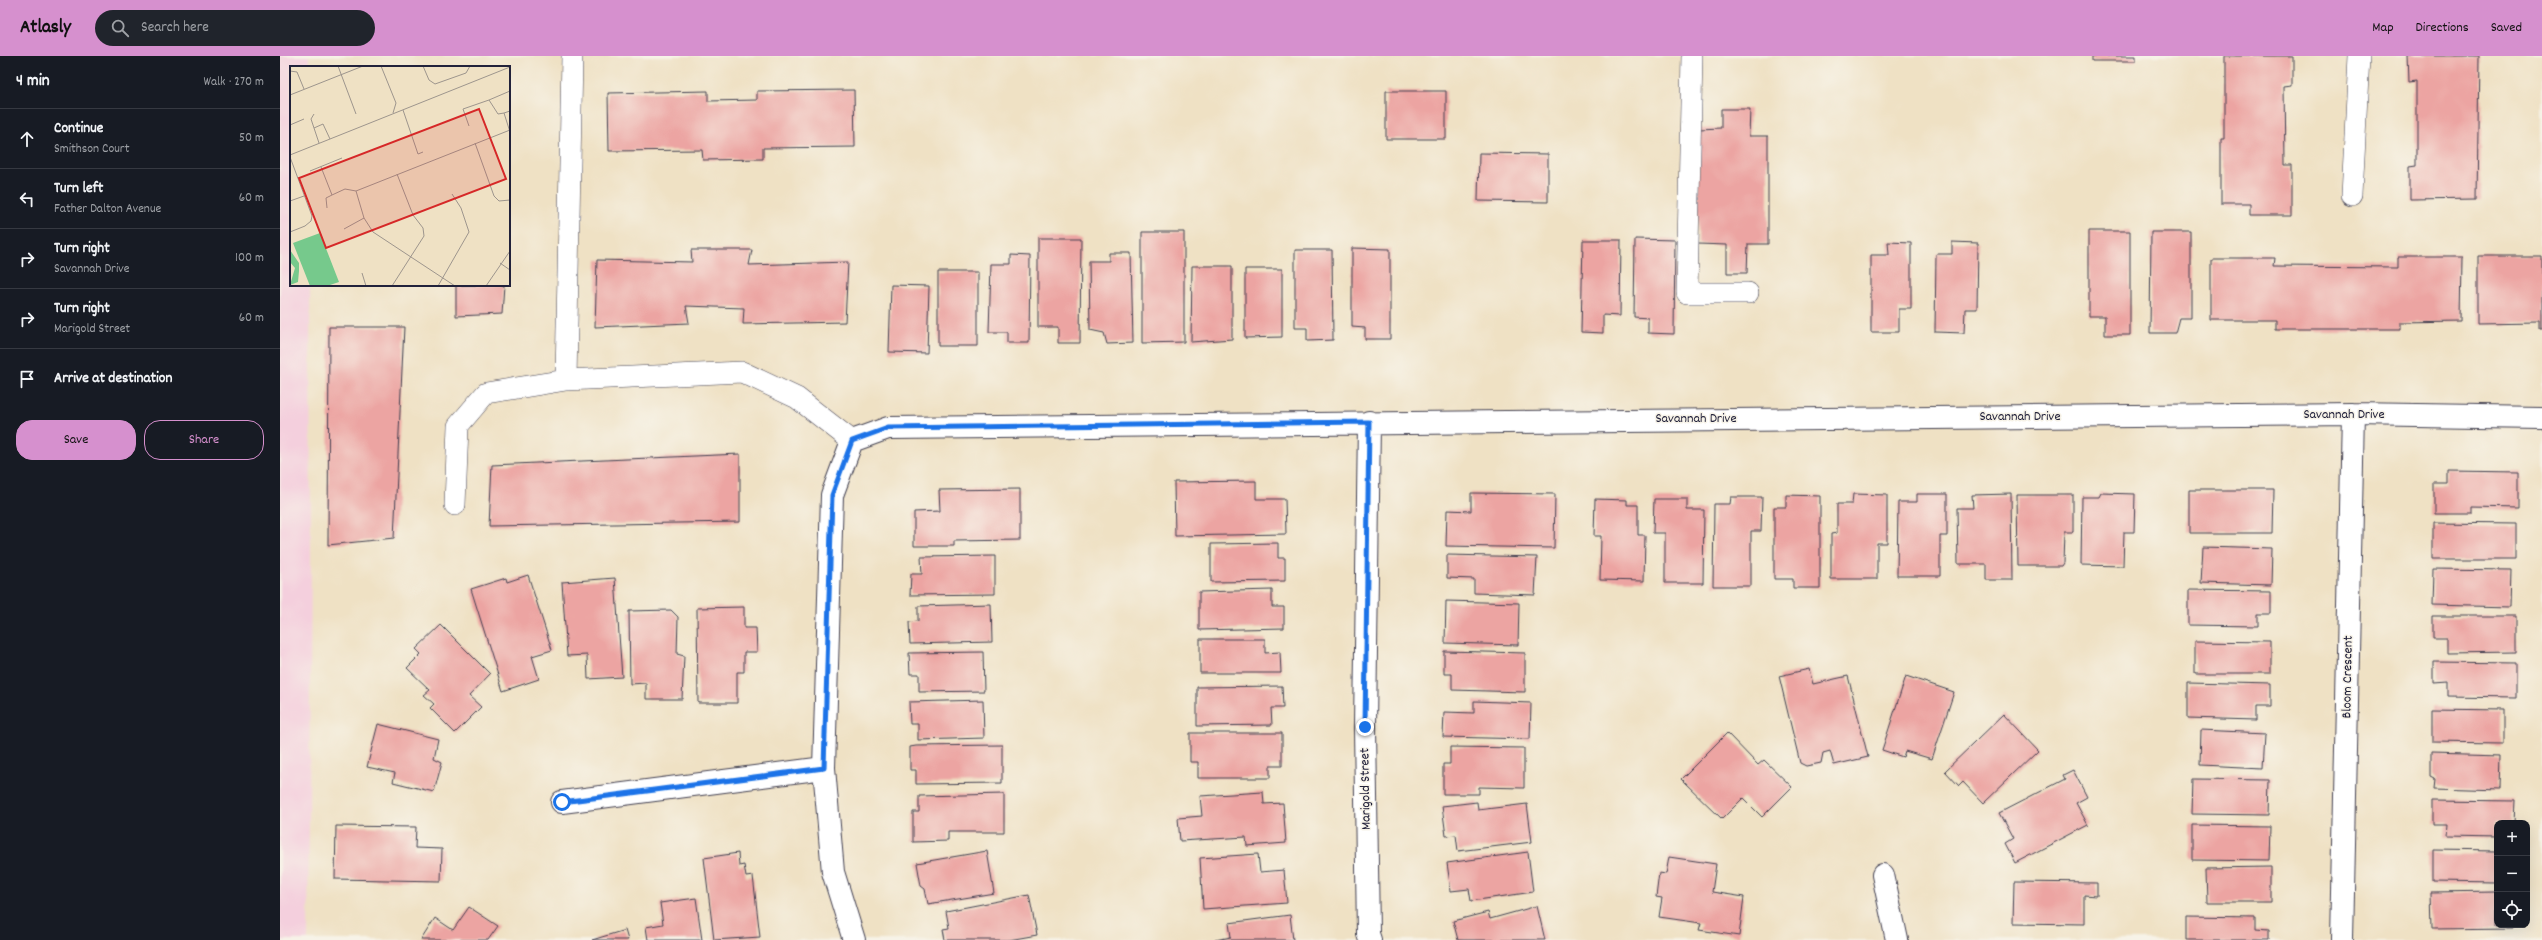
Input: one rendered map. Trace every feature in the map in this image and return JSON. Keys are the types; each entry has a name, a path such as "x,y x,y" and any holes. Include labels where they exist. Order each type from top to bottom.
{"street":[{"name":"Savannah Drive","path":"852,441 888,428 1369,422 2353,414 2542,417"},
{"name":"Bloom Crescent","path":"2342,940 2353,414"},
{"name":"Marigold Street","path":"1369,422 1365,727 1368,934 1370,940"},
{"path":"852,441 832,495 824,768 833,872 854,940"},
{"path":"562,802 824,768"},
{"path":"1884,875 1897,940"}],"lane":[{"path":"566,380 572,56"},
{"path":"1692,56 1687,292 1748,293"},
{"path":"2352,196 2359,56"},
{"path":"455,505 458,426 486,394 566,380 742,372 797,398 852,441"}],"shaded area":[{"path":"280,56 309,56 309,66 290,66 290,286 310,286 311,554 308,940 280,940"}],"building":[{"path":"2092,56 2136,56 2136,61 2092,61"},
{"path":"2224,56 2292,56 2292,85 2284,86 2285,165 2292,165 2292,215 2249,215 2249,204 2221,204 2221,138 2224,138"},
{"path":"2408,56 2479,56 2477,199 2410,200 2410,166 2417,165 2417,81 2409,82"},
{"path":"854,90 855,147 763,148 763,159 703,160 702,150 609,151 608,93 708,91 708,101 757,100 757,91"},
{"path":"1386,91 1446,91 1446,139 1386,139"},
{"path":"1721,109 1750,109 1749,136 1768,136 1768,244 1748,244 1747,273 1727,273 1727,245 1698,244 1699,129 1721,128"},
{"path":"1479,153 1548,154 1548,202 1478,201"},
{"path":"2089,231 2130,231 2130,335 2105,335 2105,316 2089,316"},
{"path":"1142,232 1184,232 1184,342 1142,343"},
{"path":"2151,232 2191,232 2191,318 2179,318 2175,333 2150,333"},
{"path":"1038,238 1081,238 1080,343 1058,343 1058,327 1038,327"},
{"path":"1635,239 1675,240 1674,334 1648,333 1648,318 1634,317"},
{"path":"1583,240 1621,240 1620,316 1603,315 1603,333 1581,332"},
{"path":"1888,242 1911,243 1911,309 1899,309 1899,332 1871,332 1871,255 1889,255"},
{"path":"1952,242 1978,243 1977,309 1965,309 1964,333 1935,332 1936,254 1952,254"},
{"path":"1352,248 1390,249 1390,339 1365,339 1365,328 1352,327"},
{"path":"691,250 752,250 749,265 848,262 845,322 743,324 744,308 686,306 689,323 595,327 597,260 692,262"},
{"path":"1295,250 1332,250 1333,340 1307,341 1307,328 1295,328"},
{"path":"1109,253 1131,253 1133,343 1107,344 1104,333 1090,330 1089,261 1109,261"},
{"path":"1011,255 1030,256 1029,343 1007,343 1007,332 989,332 991,264 1011,264"},
{"path":"2478,256 2542,256 2542,331 2540,331 2540,323 2478,324"},
{"path":"2398,257 2462,257 2461,321 2400,322 2400,329 2275,329 2275,320 2211,320 2211,258 2275,258 2274,266 2398,267"},
{"path":"1192,266 1232,266 1232,339 1191,342"},
{"path":"1245,269 1282,269 1282,337 1245,338"},
{"path":"938,272 978,272 978,346 938,346"},
{"path":"891,285 929,286 927,353 889,352"},
{"path":"456,286 504,286 502,314 456,316"},
{"path":"329,327 404,327 394,538 328,545"},
{"path":"740,454 740,522 489,526 492,465"},
{"path":"2449,471 2518,472 2518,508 2470,507 2470,513 2434,513 2434,484 2449,484"},
{"path":"1256,481 1256,499 1285,499 1286,534 1175,536 1174,482"},
{"path":"1020,489 1020,540 954,541 954,546 914,546 914,512 940,511 939,490"},
{"path":"2189,490 2273,490 2272,533 2189,533"},
{"path":"1471,493 1555,494 1554,548 1446,546 1447,510 1471,511"},
{"path":"2101,493 2135,494 2134,532 2124,532 2123,566 2081,565 2082,497 2099,497"},
{"path":"1853,494 1887,495 1887,543 1877,543 1877,579 1831,579 1831,534 1837,533 1837,504 1852,504"},
{"path":"1917,494 1947,494 1947,536 1940,536 1940,576 1897,576 1898,502 1917,502"},
{"path":"2011,494 2012,580 1986,580 1986,564 1958,564 1957,508 1973,508 1972,495"},
{"path":"1786,495 1820,496 1820,588 1793,588 1793,579 1774,579 1774,507 1786,507"},
{"path":"2017,495 2073,495 2073,532 2064,532 2063,563 2061,566 2018,566"},
{"path":"1731,497 1762,497 1761,531 1751,531 1751,586 1713,586 1714,504 1730,504"},
{"path":"1595,499 1627,500 1627,505 1638,505 1638,535 1645,535 1644,581 1600,580 1601,536 1594,536"},
{"path":"1654,499 1687,499 1687,510 1704,510 1703,583 1665,583 1665,533 1653,533"},
{"path":"2433,523 2516,524 2516,559 2433,559"},
{"path":"1278,543 1278,558 1285,558 1285,581 1211,582 1211,544"},
{"path":"2203,547 2272,549 2271,585 2201,583"},
{"path":"1447,555 1537,557 1535,595 1474,593 1474,579 1447,578"},
{"path":"995,556 995,594 910,595 911,574 922,574 921,557"},
{"path":"2433,569 2511,570 2510,607 2432,605"},
{"path":"528,575 552,650 532,656 539,679 503,691 471,589 506,578 507,582"},
{"path":"615,578 622,677 588,679 587,655 567,656 562,582"},
{"path":"1272,590 1272,607 1284,607 1284,628 1199,630 1199,592"},
{"path":"2188,590 2271,591 2271,613 2258,613 2258,626 2188,625"},
{"path":"1446,601 1519,603 1518,645 1445,643"},
{"path":"991,604 992,642 910,644 909,622 918,621 918,606"},
{"path":"744,607 744,628 756,628 757,652 744,652 744,672 737,672 737,703 698,703 697,608"},
{"path":"671,610 678,617 677,654 684,656 682,699 646,699 646,683 630,684 629,611"},
{"path":"2433,616 2516,616 2516,652 2447,653 2447,638 2433,638"},
{"path":"441,625 490,674 469,696 481,707 455,733 430,708 434,704 424,695 430,690 407,668 421,654 416,649"},
{"path":"1200,639 1265,639 1265,653 1280,652 1281,673 1200,673"},
{"path":"2195,641 2270,642 2270,674 2195,674"},
{"path":"1444,651 1525,653 1525,692 1452,690 1452,674 1444,674"},
{"path":"983,652 984,691 919,692 919,674 910,674 909,653"},
{"path":"2434,662 2516,663 2516,698 2448,697 2448,683 2434,684"},
{"path":"1809,669 1813,684 1848,676 1868,757 1834,765 1830,751 1823,753 1821,763 1806,766 1800,763 1779,676"},
{"path":"1906,676 1954,692 1932,759 1905,751 1903,757 1882,750"},
{"path":"2188,683 2270,685 2270,706 2256,706 2256,720 2188,718"},
{"path":"1282,686 1283,708 1271,708 1272,725 1197,726 1197,687"},
{"path":"983,700 984,738 918,740 918,724 910,724 909,702"},
{"path":"1474,701 1531,703 1530,739 1443,737 1444,712 1474,713"},
{"path":"2432,709 2503,710 2503,743 2432,742"},
{"path":"2004,714 2038,750 1983,803 1963,782 1959,786 1945,771"},
{"path":"378,724 438,739 434,758 442,762 434,792 393,782 395,773 367,767"},
{"path":"2201,730 2265,733 2263,768 2200,765"},
{"path":"1190,733 1282,733 1282,766 1270,766 1270,778 1198,778 1198,762 1190,762"},
{"path":"1727,733 1758,765 1764,760 1792,787 1762,817 1743,798 1722,819 1681,779"},
{"path":"1002,745 1002,783 916,784 916,770 910,770 910,747"},
{"path":"1450,747 1524,748 1524,788 1479,787 1479,794 1443,794 1443,764 1450,764"},
{"path":"2431,753 2501,755 2500,790 2434,788 2435,779 2431,777"},
{"path":"2073,770 2087,797 2076,803 2088,825 2015,863 2005,844 2013,839 1999,813 2065,779 2063,775"},
{"path":"2193,779 2270,780 2269,815 2192,814"},
{"path":"1263,792 1264,804 1283,803 1286,843 1247,846 1246,837 1180,841 1178,818 1202,816 1200,796"},
{"path":"1004,794 1004,832 948,832 948,841 913,842 913,812 919,812 919,796"},
{"path":"2432,800 2515,801 2514,820 2494,820 2494,837 2446,836 2447,824 2432,824"},
{"path":"1477,802 1478,810 1527,804 1532,842 1458,851 1456,835 1446,836 1442,806"},
{"path":"2192,825 2270,826 2269,861 2192,860"},
{"path":"336,826 416,827 415,848 442,849 441,881 335,879"},
{"path":"2433,850 2494,851 2494,883 2433,882"},
{"path":"987,851 994,893 928,904 925,889 921,886 917,863"},
{"path":"1528,852 1533,892 1471,901 1469,889 1451,891 1447,863"},
{"path":"738,853 739,866 744,865 746,877 753,876 760,937 714,940 704,858"},
{"path":"1258,854 1260,872 1284,870 1287,903 1203,909 1200,858"},
{"path":"1669,857 1716,864 1712,892 1744,897 1739,936 1699,930 1701,923 1659,917 1662,898 1656,897 1659,873 1666,874"},
{"path":"2271,867 2271,902 2207,902 2206,868"},
{"path":"2014,882 2097,883 2097,896 2084,895 2084,924 2013,923"},
{"path":"2494,892 2494,928 2513,928 2432,929 2431,893"},
{"path":"1029,895 1037,935 1009,940 945,940 943,929 949,928 946,911"},
{"path":"696,898 702,940 648,940 646,927 663,924 660,903"},
{"path":"1537,906 1545,940 1458,940 1453,921 1488,912 1490,919"},
{"path":"469,907 498,926 488,940 421,940 435,918 453,930"},
{"path":"1290,915 1293,940 1215,940 1231,937 1229,923"},
{"path":"2186,917 2255,918 2255,930 2269,931 2269,940 2186,940"},
{"path":"625,930 628,940 592,940"}],"route":[{"path":"562,802 824,768 832,495 852,441 888,428 1369,422 1365,727"}]}
